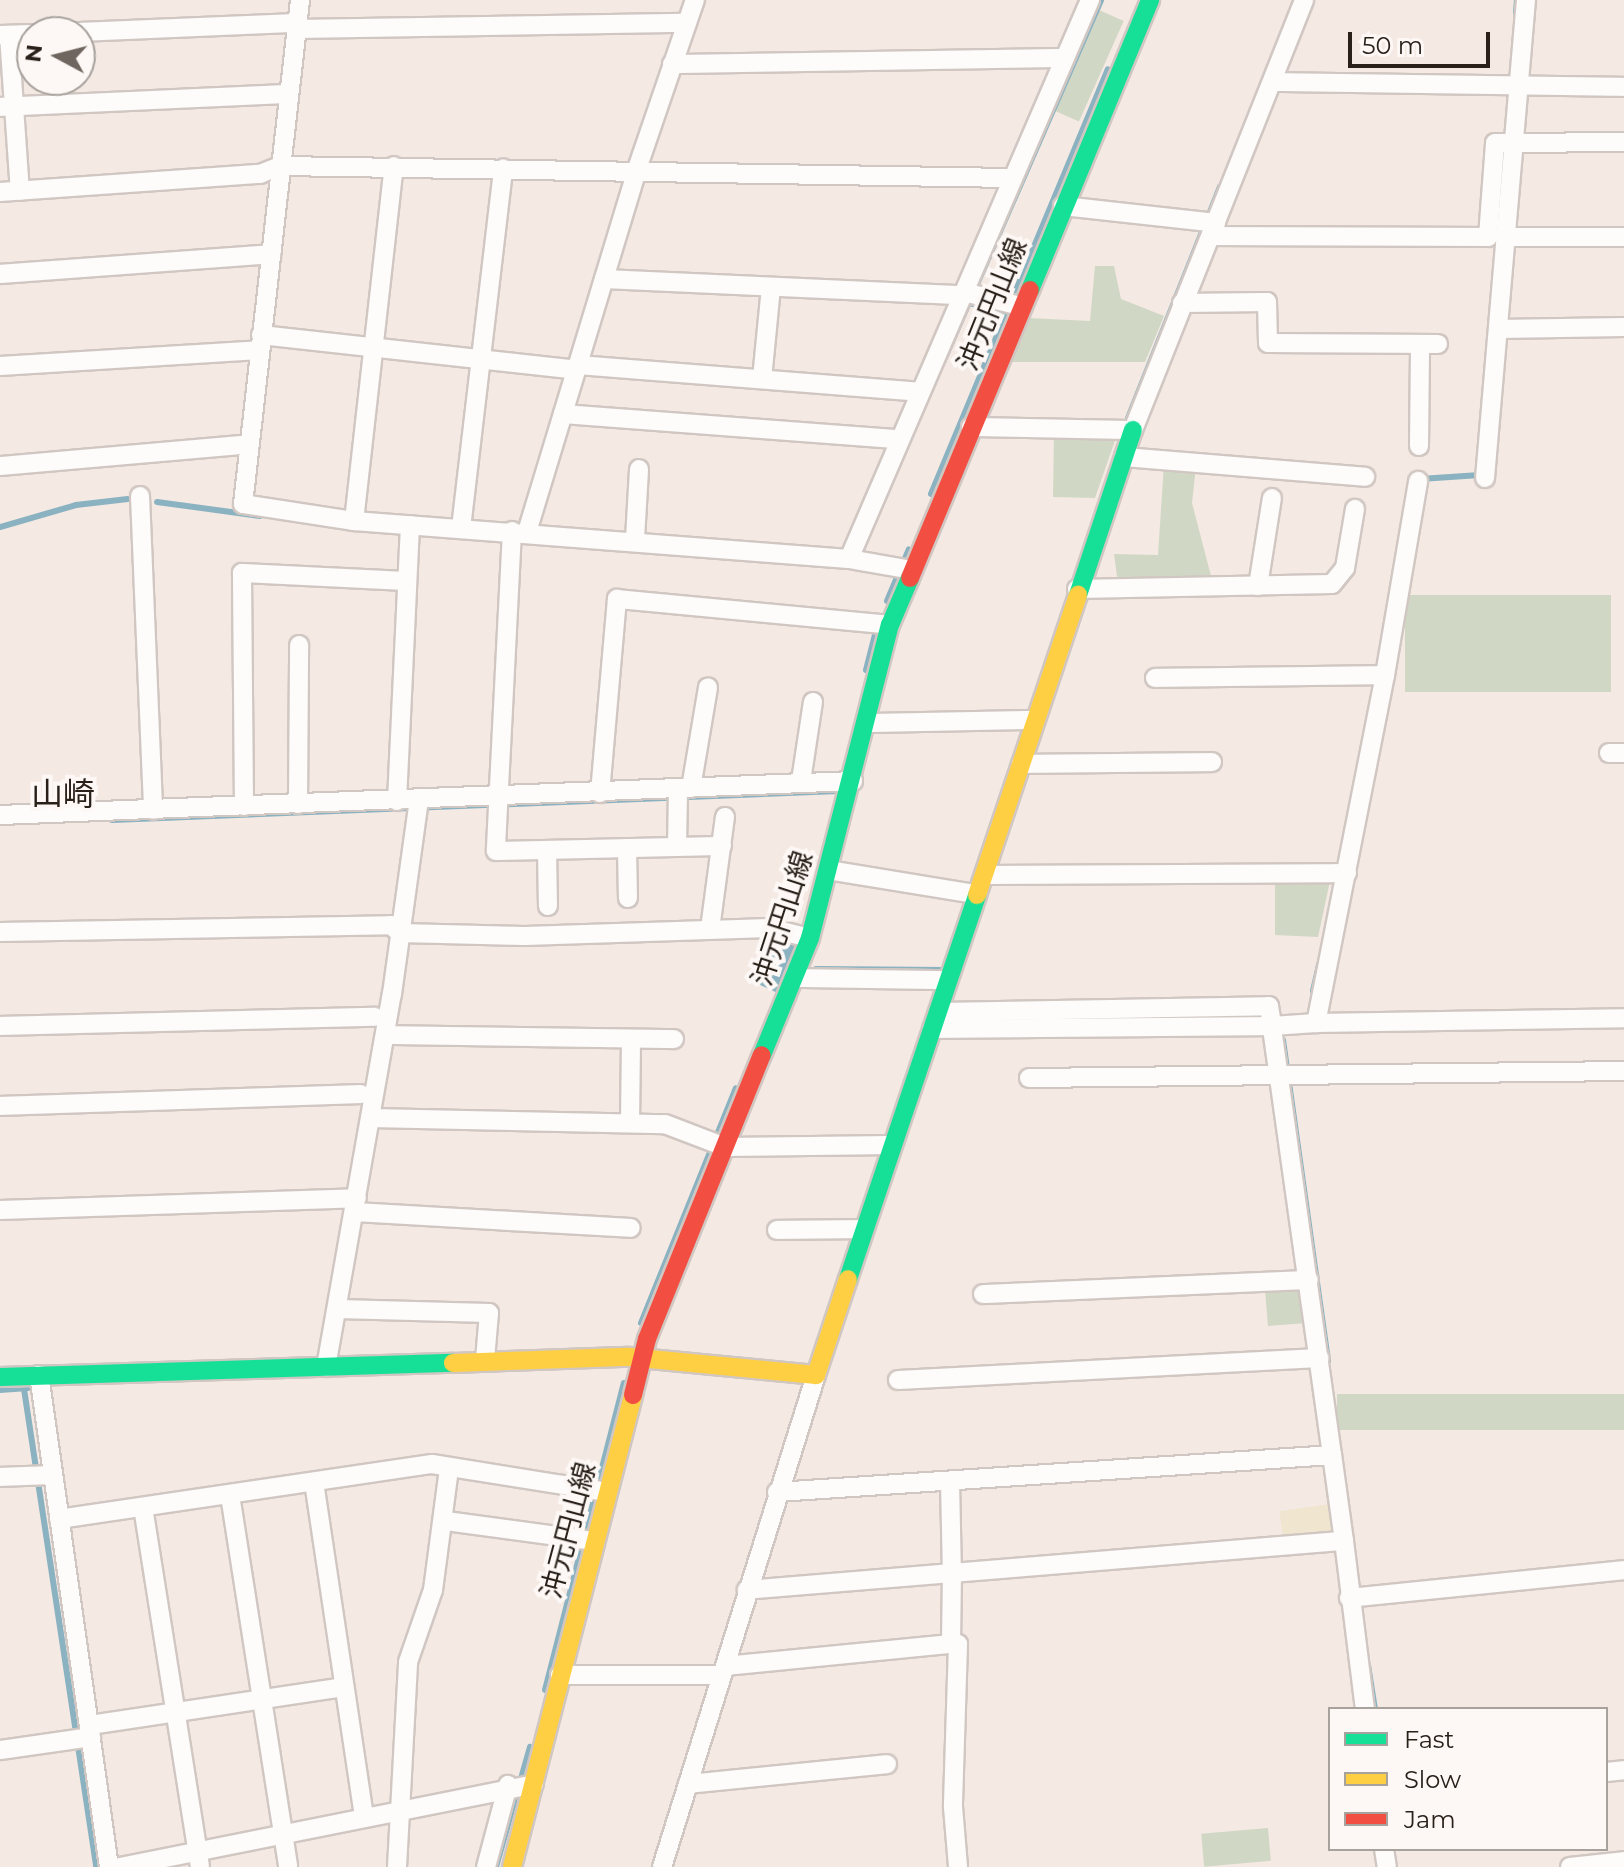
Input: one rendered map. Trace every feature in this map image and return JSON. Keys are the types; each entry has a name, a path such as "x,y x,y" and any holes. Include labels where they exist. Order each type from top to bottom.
{"main road":[{"name":"沖元円山線","path":"512,1867 520,1784 560,1675 585,1540 635,1359 717,1144 795,978 802,935 828,870 843,781 867,723 882,623 904,567 971,427 1013,304 1063,206 1150,0"},
{"path":"0,1377 485,1360 635,1359 812,1374 888,1145 936,1020 944,980 973,894 985,875 1021,764 1029,720 1124,457 1127,428"}],"street":[{"path":"300,0 243,504 354,521 635,539 853,559 904,567"},
{"path":"695,0 637,169 563,414 519,531 494,804 496,851 722,846"},
{"path":"853,559 898,439 969,294 1013,178 1090,0"},
{"path":"971,427 1127,428 1182,303 1209,226 1274,82 1304,0"},
{"path":"1485,478 1513,86 1526,0"},
{"path":"96,32 296,26 687,23"},
{"path":"5,35 7,106 20,191"},
{"path":"672,64 1065,58"},
{"path":"1274,82 1624,87"},
{"path":"7,106 288,94"},
{"path":"1063,206 1209,226 1488,237 1495,143 1624,142"},
{"path":"0,192 260,174 280,166 637,169 1013,178"},
{"path":"354,521 394,166"},
{"path":"461,528 503,168"},
{"path":"1504,237 1624,237"},
{"path":"0,274 271,254"},
{"path":"604,279 969,294 1013,304"},
{"path":"762,379 771,288"},
{"path":"1182,303 1267,302 1268,343 1429,344 1419,446"},
{"path":"1498,329 1624,327"},
{"path":"0,366 260,343 373,348 577,368 919,392"},
{"path":"563,414 898,439"},
{"path":"0,466 249,444"},
{"path":"1124,457 1365,477"},
{"path":"635,539 639,469"},
{"path":"1316,1023 1340,873 1418,481"},
{"path":"140,496 153,810"},
{"path":"1258,586 1272,498"},
{"path":"1077,589 1332,584 1345,568 1355,509"},
{"path":"397,801 410,525"},
{"path":"244,806 242,573 407,581"},
{"path":"600,793 617,599 882,623"},
{"path":"298,804 299,645"},
{"path":"1155,678 1379,675"},
{"path":"677,847 681,793 708,687"},
{"path":"0,815 397,801 418,807 494,804 600,793 681,793 797,786 801,781 813,702"},
{"path":"867,723 1029,720"},
{"path":"1021,764 1212,762"},
{"path":"801,781 843,781"},
{"path":"326,1367 338,1309 352,1201 371,1118 385,1035 396,930 418,807"},
{"path":"710,929 725,817"},
{"path":"627,848 628,898"},
{"path":"547,850 548,906"},
{"path":"828,870 973,894"},
{"path":"985,875 1340,873"},
{"path":"0,932 710,929 802,935"},
{"path":"795,978 944,980"},
{"path":"936,1020 1269,1006 1286,1077 1365,1707"},
{"path":"0,1026 375,1017"},
{"path":"1272,1026 1624,1018"},
{"path":"385,1035 631,1041 674,1039"},
{"path":"630,1123 631,1041"},
{"path":"1029,1078 1624,1071"},
{"path":"0,1106 361,1094"},
{"path":"371,1118 665,1124 717,1144 888,1145"},
{"path":"0,1210 352,1201 631,1228"},
{"path":"777,1230 860,1229"},
{"path":"983,1294 1309,1280"},
{"path":"338,1309 489,1313 485,1360"},
{"path":"898,1380 1319,1358"},
{"path":"662,1867 812,1374"},
{"path":"39,1375 42,1475 59,1519 83,1735 109,1867"},
{"path":"777,1492 1332,1455"},
{"path":"59,1519 432,1464 598,1490"},
{"path":"397,1867 408,1662 433,1590 446,1521 449,1468"},
{"path":"0,1477 42,1475"},
{"path":"950,1481 951,1644"},
{"path":"314,1482 364,1816"},
{"path":"230,1495 259,1699 288,1867"},
{"path":"143,1507 198,1858"},
{"path":"446,1521 585,1540"},
{"path":"747,1590 1344,1541"},
{"path":"1349,1598 1624,1570"},
{"path":"560,1675 723,1671 958,1644 953,1807 958,1867"},
{"path":"0,1750 83,1735 174,1713 343,1687"},
{"path":"688,1784 887,1764"},
{"path":"120,1867 198,1858 281,1833 520,1784"},
{"path":"486,1867 520,1784"},
{"path":"1570,1867 1624,1861"}],"green space":[{"path":"1099,10 1124,21 1079,121 1054,110"},
{"path":"1095,266 1114,266 1121,299 1164,316 1145,362 1007,362 1028,318 1090,321"},
{"path":"1054,432 1118,432 1095,498 1053,497"},
{"path":"1164,464 1196,466 1192,503 1211,576 1118,583 1114,554 1158,555"},
{"path":"1405,595 1611,595 1611,692 1405,692"},
{"path":"1275,879 1330,881 1318,937 1275,935"},
{"path":"1297,1288 1304,1294 1307,1323 1268,1326 1265,1290"},
{"path":"1337,1394 1624,1394 1624,1430 1337,1430"},
{"path":"1268,1828 1271,1861 1204,1867 1201,1834"}],"sand":[{"path":"1331,1504 1335,1534 1284,1541 1280,1511"}],"water":[{"path":"769,939 800,945 782,995 754,982"}],"waterway":[{"path":"943,362 1101,0"},
{"path":"1516,13 1517,0"},
{"path":"931,494 1108,69"},
{"path":"1128,418 1220,187"},
{"path":"970,303 1005,313"},
{"path":"1420,479 1480,475"},
{"path":"0,527 76,505 128,499"},
{"path":"157,502 260,516"},
{"path":"887,601 909,549"},
{"path":"866,670 877,627"},
{"path":"112,820 838,791"},
{"path":"1313,991 1319,964"},
{"path":"816,969 945,970"},
{"path":"1180,1017 1253,1016"},
{"path":"1283,1040 1328,1361"},
{"path":"641,1323 736,1088"},
{"path":"545,1690 624,1383"},
{"path":"0,1390 28,1388"},
{"path":"24,1389 96,1867"},
{"path":"1368,1665 1375,1707"},
{"path":"496,1867 530,1747"}],"traffic: fast":[{"path":"1030,290 1150,0"},
{"path":"1078,595 1133,430"},
{"path":"762,1055 810,938 890,625 910,578"},
{"path":"848,1279 977,895"},
{"path":"0,1377 453,1363"}],"traffic: slow":[{"path":"977,895 1078,595"},
{"path":"453,1363 629,1357 816,1375 848,1279"},
{"path":"512,1867 633,1395"}],"traffic: jam":[{"path":"910,578 1030,290"},
{"path":"633,1395 647,1339 762,1055"}],"district":[{"name":"山崎","path":"63,794"}]}
